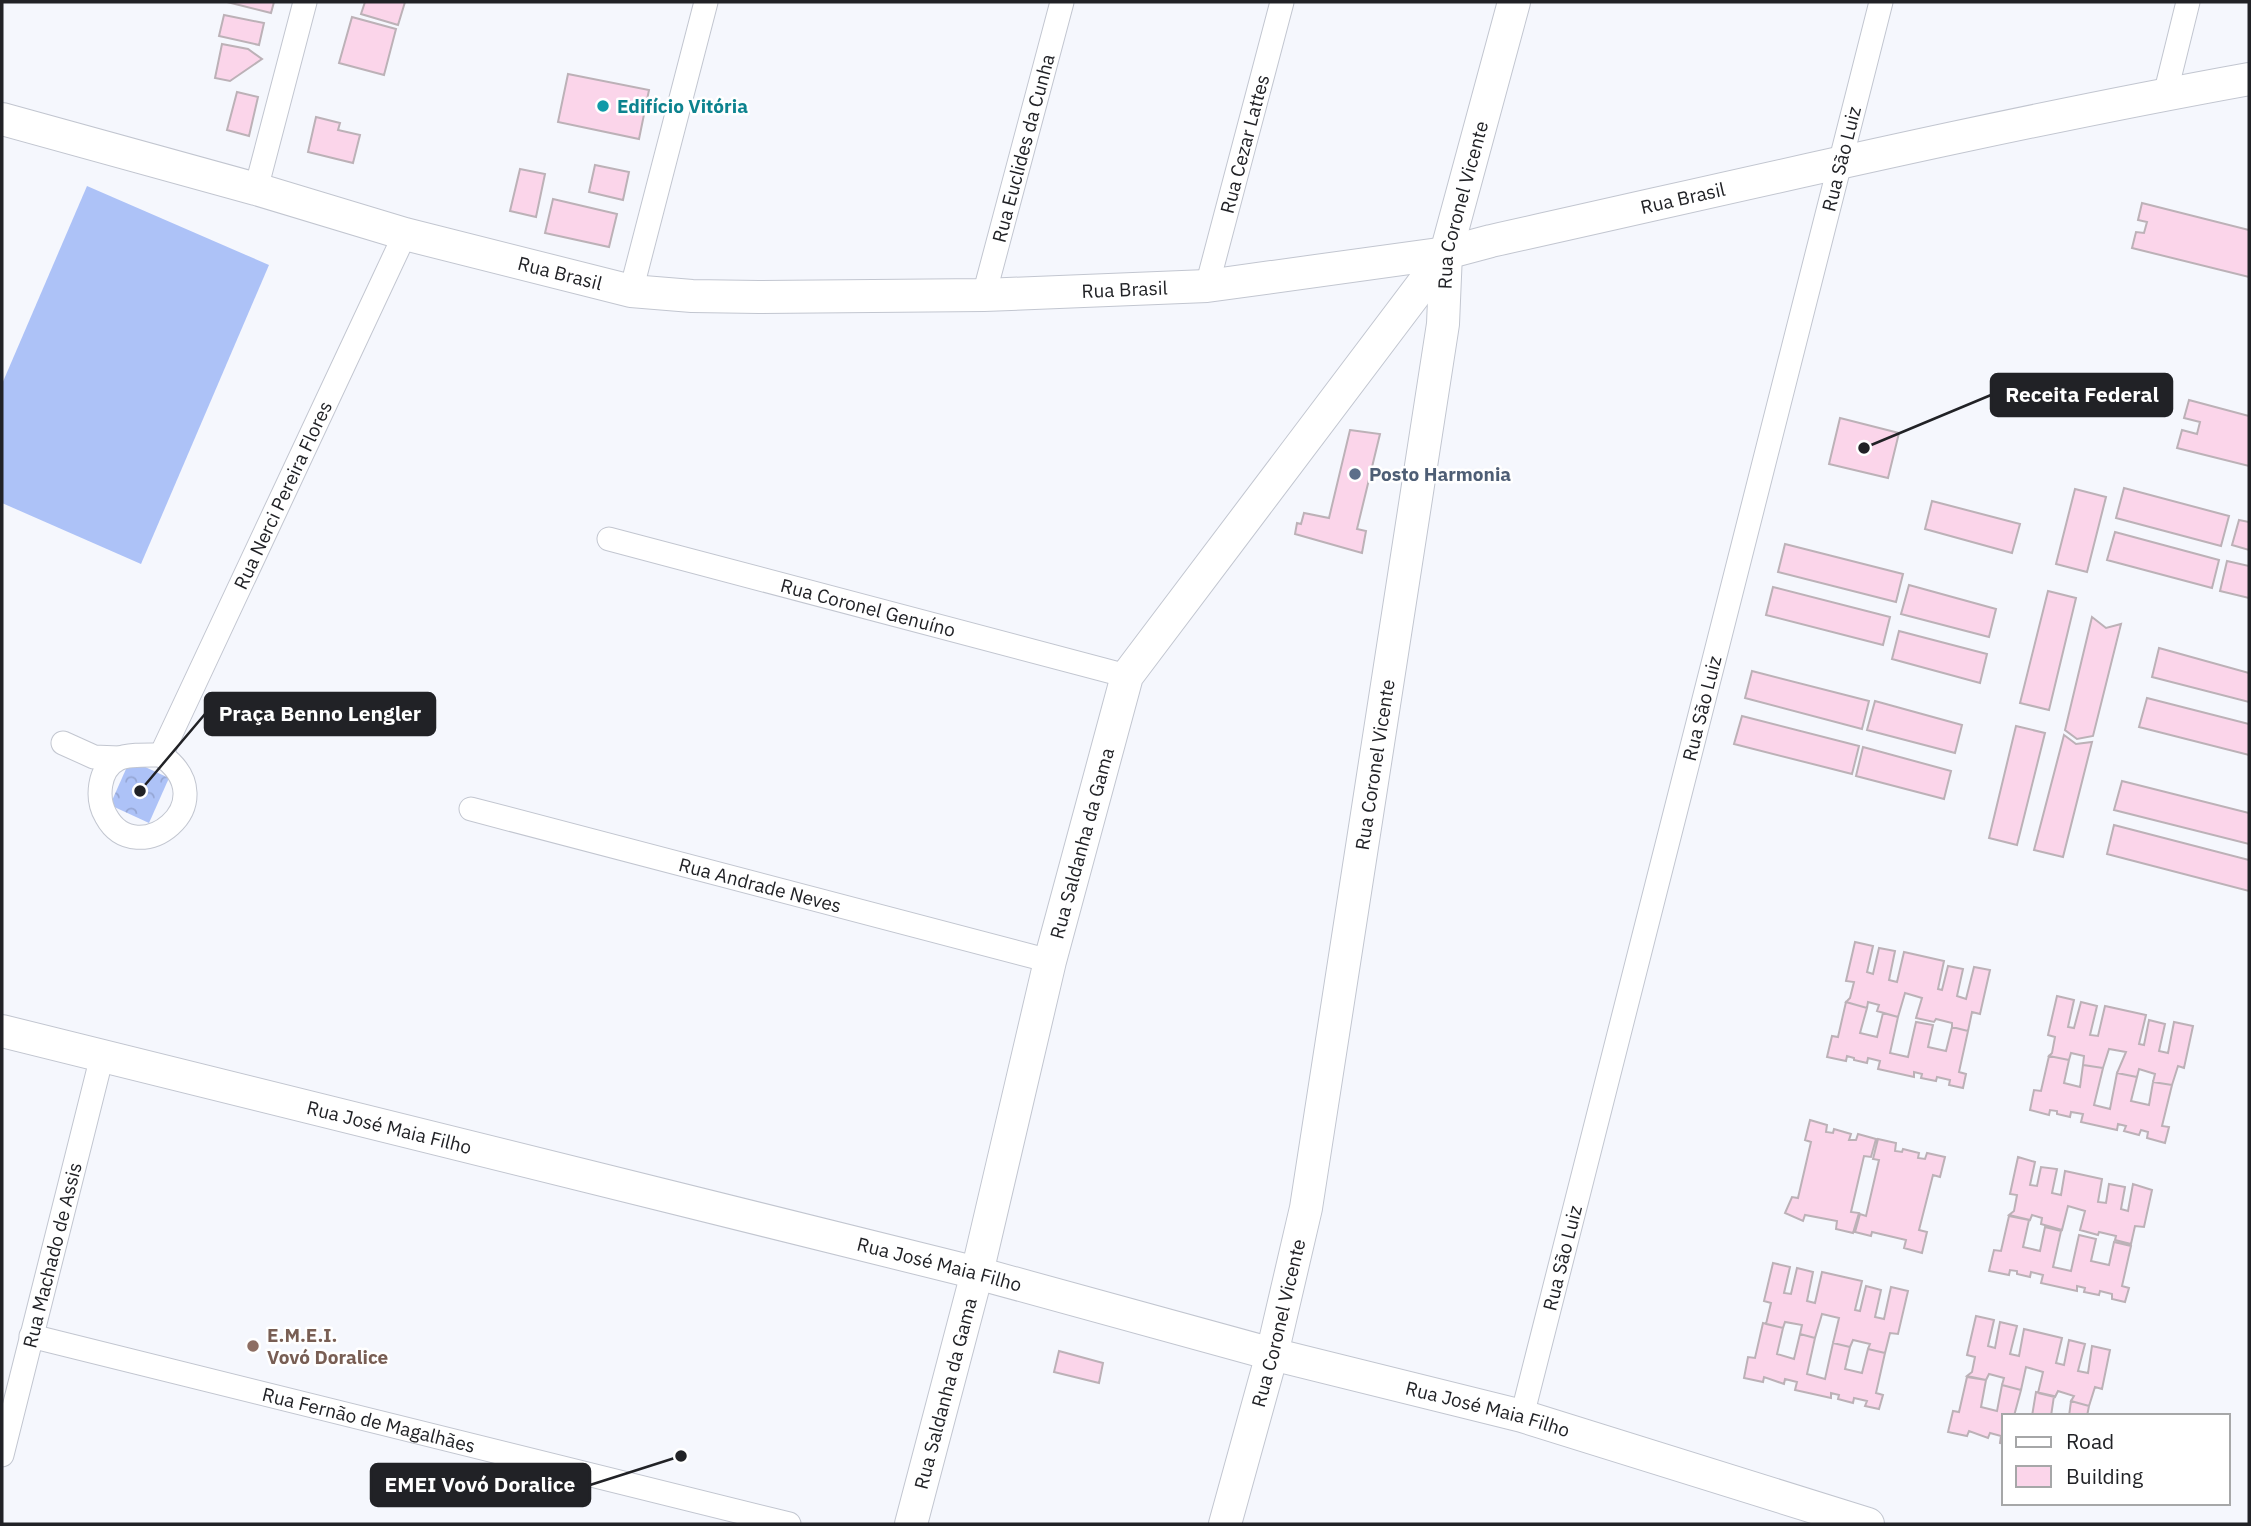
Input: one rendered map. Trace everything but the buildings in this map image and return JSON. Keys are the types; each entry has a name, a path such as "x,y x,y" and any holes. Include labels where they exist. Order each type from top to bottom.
{"street":[{"path":"256,189 305,2"},
{"path":"631,291 706,2"},
{"name":"Rua Euclides da Cunha","path":"984,295 1062,2"},
{"name":"Rua Cezar Lattes","path":"1207,286 1282,2"},
{"name":"Rua Coronel Vicente","path":"1225,1524 1272,1354 1306,1208 1443,324 1446,253 1514,2"},
{"name":"Rua São Luiz","path":"1522,1416 1881,2"},
{"path":"2165,94 2188,2"},
{"name":"Rua Brasil","path":"2,119 256,189 405,234 631,291 692,296 759,297 984,295 1207,286 1446,253 1838,164 2165,94 2249,79"},
{"name":"Rua Nerci Pereira Flores","path":"161,755 405,234"},
{"name":"Rua Saldanha da Gama","path":"911,1524 977,1273 1050,961 1127,676 1446,253"},
{"name":"Rua Coronel Genuíno","path":"609,539 1127,676"},
{"path":"64,743 93,757 161,755 173,764 181,775 185,790 184,804 178,818 168,829 155,835 128,835 107,819 101,807 99,793 108,768 119,758"},
{"name":"Rua Andrade Neves","path":"471,809 1050,961"},
{"name":"Rua José Maia Filho","path":"2,1031 977,1273 1272,1354 1522,1416 1868,1524"},
{"name":"Rua Machado de Assis","path":"2,1455 102,1056"},
{"name":"Rua Fernão de Magalhães","path":"31,1336 789,1524"}],"green space":[{"path":"87,186 269,265 141,564 2,503 2,384"},
{"path":"130,760 169,778 149,823 110,805"}],"place":[{"name":"Edifício Vitória","path":"603,106"},
{"name":"Receita Federal","path":"1864,448"},
{"name":"Posto Harmonia","path":"1355,474"},
{"name":"Praça Benno Lengler","path":"140,791"},
{"name":"E.M.E.I. Vovó Doralice","path":"253,1346"},
{"name":"EMEI Vovó Doralice","path":"681,1456"}]}
